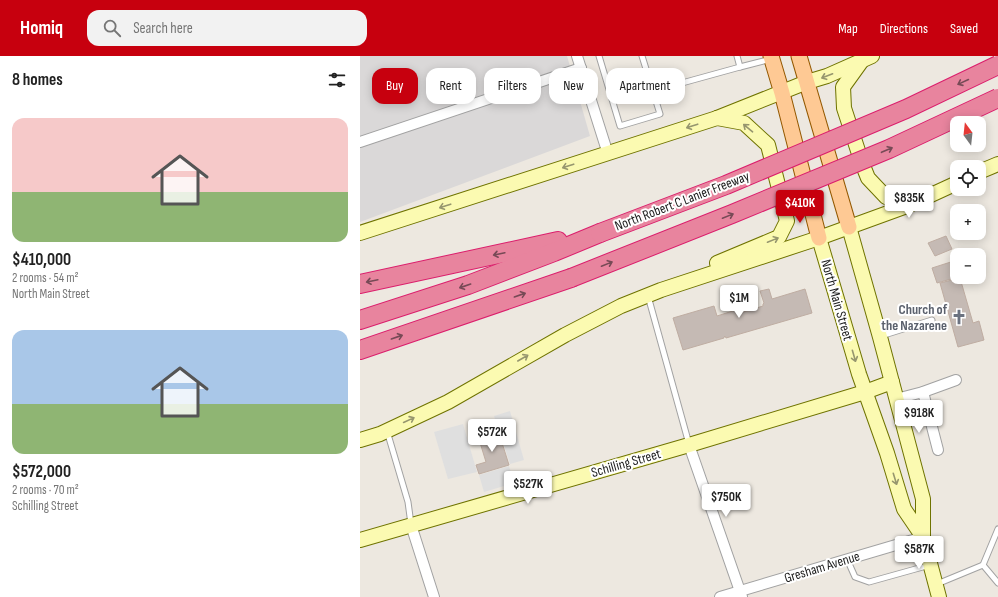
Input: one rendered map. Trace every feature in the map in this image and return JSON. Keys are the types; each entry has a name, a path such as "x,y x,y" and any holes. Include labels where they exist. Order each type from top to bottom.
{"highway":[{"name":"North Robert C Lanier Freeway","path":"552,248 600,233 733,182 906,108 998,65"},
{"path":"360,350 571,278 732,214 889,149 998,98"},
{"path":"360,284 552,248"},
{"path":"360,320 468,285 552,248"}],"main road":[{"name":"North Main Street","path":"799,56 808,82 880,337 923,499 923,537 938,591"},
{"name":"North Main Street","path":"771,57 782,93 819,238 857,367 887,453 904,509 923,537"},
{"path":"360,233 717,118 827,76 867,58"},
{"path":"867,58 843,87 844,108 868,178 886,197 907,206"},
{"path":"360,440 380,434 448,402 564,334 621,306 648,296 691,274 780,237 788,220 768,145 744,123 717,118"},
{"path":"986,169 998,164"},
{"path":"661,290 819,238 907,206 950,186"},
{"name":"Schilling Street","path":"360,540 689,445 865,392 892,382"}],"street":[{"path":"577,56 581,68"},
{"path":"360,142 549,79"},
{"path":"592,104 608,154"},
{"path":"896,399 923,392 956,380"},
{"path":"923,392 938,450"},
{"path":"689,445 741,594"},
{"path":"411,525 434,597"},
{"name":"Gresham Avenue","path":"720,597 741,594 847,559 923,537"}],"lane":[{"path":"599,56 606,79"},
{"path":"642,56 646,68"},
{"path":"737,56 740,67"},
{"path":"685,82 771,57"},
{"path":"613,104 620,126 660,114 657,104"},
{"path":"648,296 689,445"},
{"path":"880,337 932,320"},
{"path":"387,430 408,502 411,525"},
{"path":"938,591 983,565 998,529"},
{"path":"847,559 855,578 869,582 931,565"},
{"path":"983,565 998,583"}],"shaded area":[{"path":"360,56 567,56 570,68 549,68 549,104 581,104 590,136 360,222"},
{"path":"510,411 524,460 510,464 494,416"},
{"path":"463,424 477,472 448,479 434,432"},
{"path":"509,466 514,483 484,492 479,475"}],"building":[{"path":"946,236 952,248 935,256 928,243"},
{"path":"950,262 950,279 937,283 932,268"},
{"path":"950,280 950,284 962,284 973,323 979,321 984,340 958,347 940,283"},
{"path":"769,289 772,299 805,289 812,313 726,338 725,336 724,338 683,350 673,318 714,306 717,316 736,310 737,314 763,306 764,303 760,291"},
{"path":"498,430 509,465 479,474 476,465 486,462 478,436"}],"place":[{"name":"Church of the Nazarene","path":"959,317"}]}
